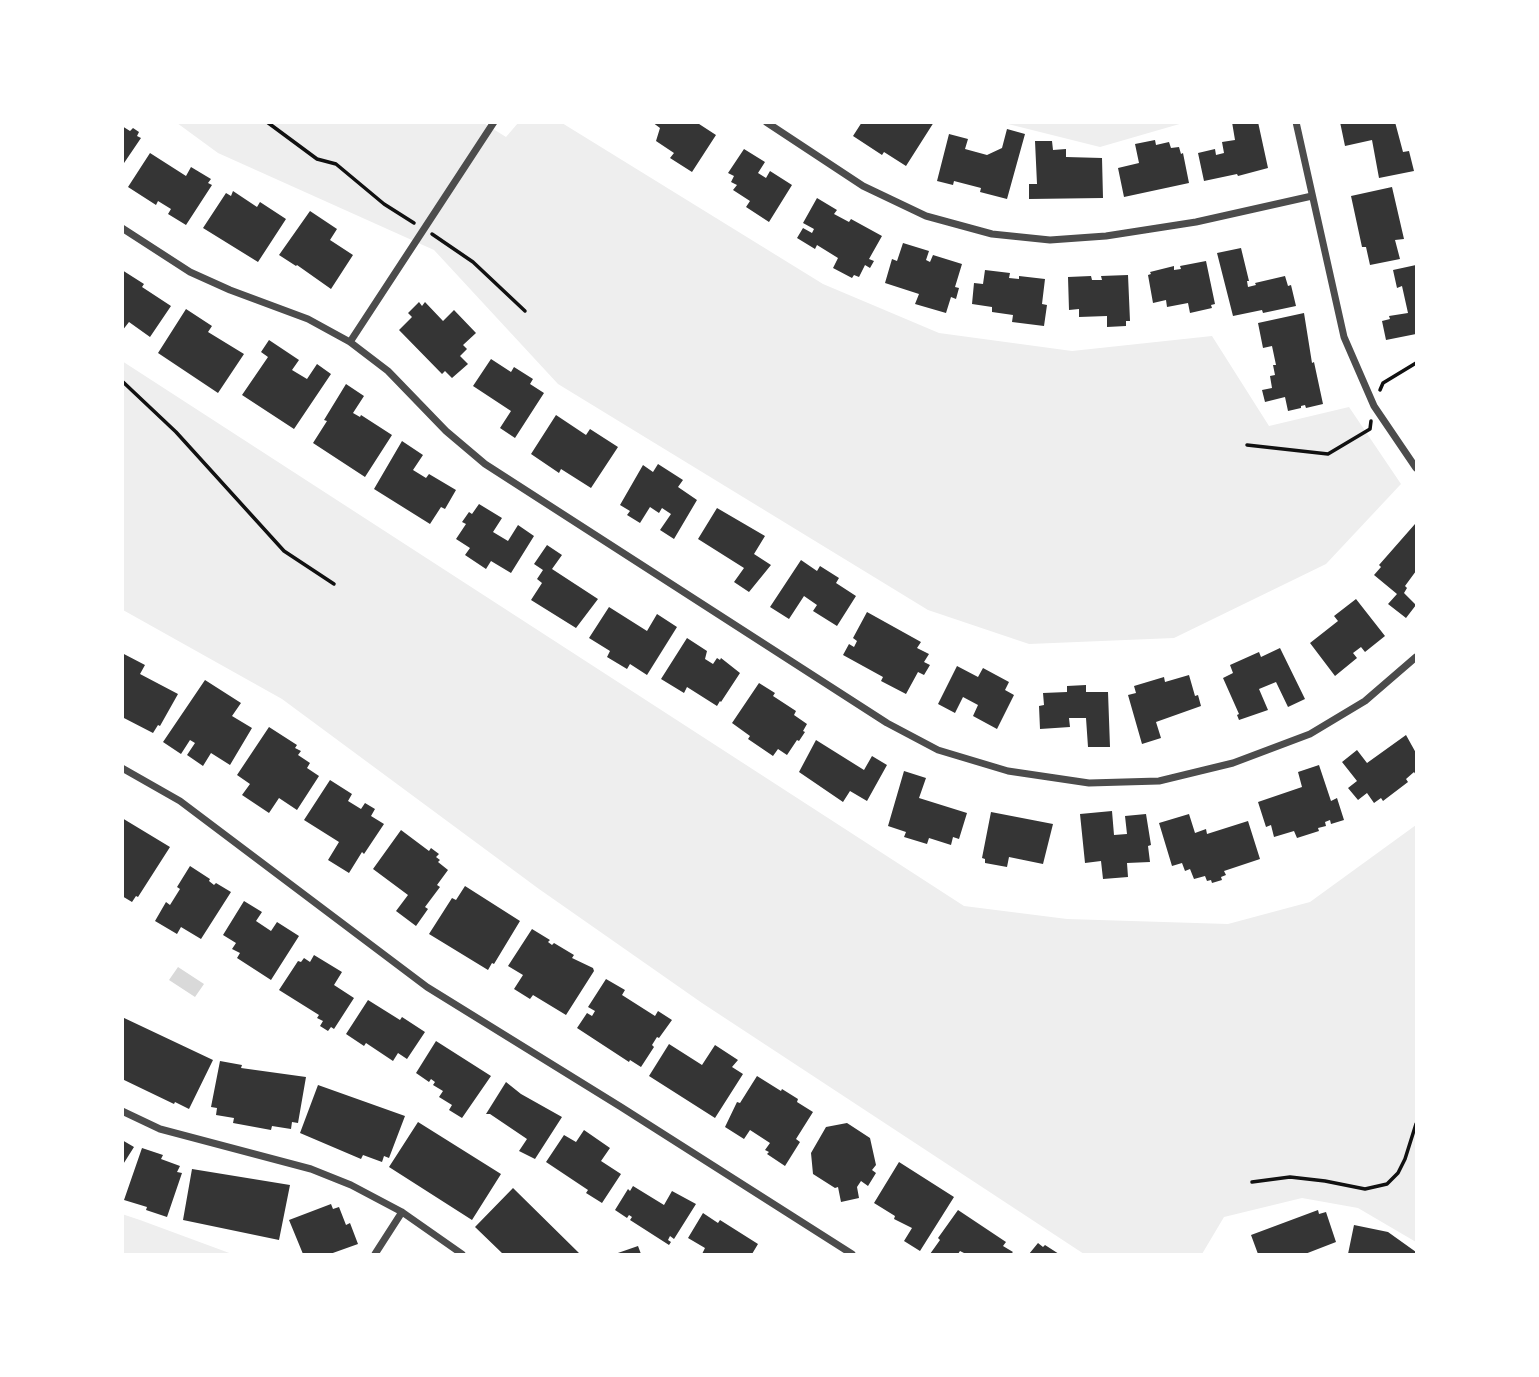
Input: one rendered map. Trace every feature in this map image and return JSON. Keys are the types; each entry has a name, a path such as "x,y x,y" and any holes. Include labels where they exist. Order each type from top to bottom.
{"street":[{"path":"350,342 494,122"},
{"path":"766,122 863,186 926,216 992,234 1050,240 1106,236 1196,222 1312,196"},
{"path":"1296,122 1345,337 1374,406 1416,468"},
{"path":"122,228 190,272 308,319 350,342 388,371 446,431 496,471 887,723 938,750 1008,771 1089,783 1158,781 1233,764 1310,734 1365,701 1416,657"},
{"path":"122,768 180,801 427,987 852,1255"},
{"path":"122,1111 160,1129 311,1168 351,1185 402,1212 462,1255"},
{"path":"375,1255 402,1212"}],"path":[{"path":"267,122 317,159 336,164 384,204 473,262 525,311"},
{"path":"1247,445 1328,454 1370,429 1374,406 1383,383 1416,363"},
{"path":"122,381 176,432 284,551 334,584"},
{"path":"1252,1182 1290,1177 1365,1189 1387,1184 1398,1173 1405,1159 1416,1124"}],"shaded area":[{"path":"482,122 506,137 518,123 562,123 823,284 939,333 1072,351 1212,336 1269,426 1349,407 1401,484 1326,564 1174,638 1029,644 928,610 558,384 434,250 218,153 177,123"},
{"path":"1004,123 1183,123 1100,147"},
{"path":"122,361 964,906 1067,919 1228,924 1310,902 1416,825 1416,1242 1358,1208 1302,1198 1224,1217 1202,1254 1084,1254 702,1003 539,889 282,699 123,610"},
{"path":"178,967 204,984 195,997 169,980"},
{"path":"122,1214 140,1220 232,1254 123,1254"}],"building":[{"path":"652,122 696,122 716,135 692,172 670,158 674,153 656,141 660,128"},
{"path":"862,122 934,122 906,166 884,152 882,155 853,136"},
{"path":"1232,122 1258,122 1268,168 1204,181 1198,153 1215,149 1216,155 1224,153 1222,142 1235,140"},
{"path":"1340,122 1395,122 1403,152 1409,151 1414,171 1379,178 1372,140 1345,146"},
{"path":"122,126 130,131 133,128 139,132 137,136 141,138 122,166"},
{"path":"1007,129 1025,134 1007,199 954,181 953,185 937,181 949,134 968,139 965,149 987,155 1002,148"},
{"path":"1155,140 1156,145 1169,142 1171,148 1179,147 1181,154 1183,153 1189,183 1124,197 1118,168 1139,163 1135,144"},
{"path":"1035,141 1052,141 1053,150 1066,149 1066,157 1102,158 1103,198 1029,199 1029,184 1037,184"},
{"path":"744,149 765,162 758,173 766,178 770,171 792,185 769,222 746,207 750,201 733,190 737,185 731,182 734,176 728,173"},
{"path":"150,153 186,176 191,167 211,179 208,183 212,185 186,225 168,214 171,209 158,201 156,205 128,187"},
{"path":"1392,187 1404,239 1395,240 1400,259 1370,265 1366,247 1362,247 1351,196"},
{"path":"233,191 257,207 260,202 286,219 258,262 203,228 226,193 231,196"},
{"path":"817,198 837,210 834,214 849,222 851,219 882,236 869,259 874,261 870,268 865,265 859,277 854,275 852,278 833,268 838,258 817,245 815,249 797,238 803,228 812,233 814,229 803,223"},
{"path":"310,211 337,229 330,240 353,255 331,289 279,255"},
{"path":"903,243 929,251 926,260 930,262 933,255 962,264 955,287 959,288 956,299 951,297 946,313 915,304 919,294 885,283 892,259 897,261"},
{"path":"1241,248 1248,287 1285,276 1288,286 1291,285 1296,306 1233,316 1217,253"},
{"path":"1206,261 1215,304 1211,305 1212,308 1190,313 1188,303 1167,307 1166,300 1153,303 1148,275 1150,272 1174,266 1174,270 1181,269 1180,266"},
{"path":"1416,265 1416,334 1386,340 1382,321 1390,319 1389,316 1408,313 1402,286 1397,288 1393,270"},
{"path":"122,270 171,306 150,337 129,322 122,331"},
{"path":"985,270 1010,273 1009,278 1019,279 1019,276 1045,279 1042,304 1047,305 1044,326 1012,322 1013,315 992,312 992,307 972,304 974,283 983,284"},
{"path":"1128,275 1130,321 1126,321 1126,326 1107,327 1107,316 1079,317 1079,309 1069,310 1068,277 1091,276 1092,280 1102,280 1101,276"},
{"path":"419,302 422,306 425,302 443,321 454,310 476,333 463,345 467,349 460,356 468,364 452,378 445,371 442,374 399,330 412,317 408,313"},
{"path":"186,309 212,326 208,332 244,354 218,393 158,353"},
{"path":"1304,313 1312,363 1314,362 1323,404 1306,408 1305,405 1288,411 1285,397 1265,402 1262,390 1272,388 1270,376 1275,375 1273,365 1276,365 1272,346 1263,348 1258,323"},
{"path":"269,340 299,360 292,370 307,379 317,364 331,374 294,429 242,395 268,357 261,352"},
{"path":"491,359 511,372 514,367 533,379 530,384 544,393 515,438 500,428 511,411 473,386"},
{"path":"346,384 364,396 353,413 360,417 361,415 392,435 365,477 313,443"},
{"path":"556,415 586,435 590,429 618,447 591,488 561,469 559,473 531,454"},
{"path":"402,441 423,455 413,470 426,478 429,474 456,490 445,509 441,507 430,524 374,489"},
{"path":"658,464 683,480 678,487 697,500 674,539 660,530 671,514 662,508 659,513 650,507 640,523 627,515 630,511 620,505 643,465 653,472"},
{"path":"479,504 502,518 493,532 508,541 518,525 534,536 511,573 491,561 486,569 465,555 470,548 456,539 466,524 462,522"},
{"path":"717,508 765,536 754,554 771,565 749,592 734,582 744,568 698,539"},
{"path":"1415,524 1416,571 1405,586 1407,588 1404,593 1416,605 1406,618 1388,604 1397,594 1374,575 1381,567 1379,565"},
{"path":"547,545 562,555 552,569 598,599 576,628 531,600 542,583 537,579 543,570 534,564"},
{"path":"801,560 817,571 820,566 839,578 836,583 856,596 837,626 813,611 817,605 804,596 789,619 770,607"},
{"path":"1356,599 1385,636 1365,652 1361,647 1353,653 1357,658 1335,676 1310,643 1338,621 1334,616"},
{"path":"609,607 647,631 657,614 677,627 647,675 630,664 627,669 607,657 610,651 589,638"},
{"path":"867,612 921,642 917,648 929,654 924,662 930,665 924,675 918,672 906,694 881,681 883,677 843,655 849,644 854,647 857,641 853,638"},
{"path":"687,638 707,651 705,659 713,664 717,658 721,658 740,673 717,706 687,687 684,693 661,679"},
{"path":"1280,648 1305,699 1288,707 1276,682 1259,689 1268,710 1239,720 1239,714 1223,678 1233,673 1230,665 1259,652 1261,657"},
{"path":"122,653 145,665 140,674 178,694 160,726 158,725 153,733 122,717"},
{"path":"957,666 978,677 983,668 1009,682 1005,690 1014,695 997,729 973,716 978,705 963,697 955,713 938,704"},
{"path":"1189,675 1201,706 1156,722 1161,738 1142,744 1128,695 1136,693 1134,686 1164,677 1165,682"},
{"path":"205,680 241,703 232,716 252,728 230,765 211,753 203,766 187,755 195,743 190,740 181,754 163,742"},
{"path":"759,683 775,693 773,696 796,711 794,715 807,724 803,731 805,732 787,755 778,749 773,756 748,739 750,736 732,723"},
{"path":"1086,685 1086,692 1108,692 1110,747 1088,747 1086,718 1069,718 1070,727 1040,729 1039,706 1044,705 1043,693 1067,692 1067,686"},
{"path":"269,727 297,745 295,748 301,751 298,755 310,763 307,768 319,776 297,810 279,798 269,813 242,795 250,784 237,775"},
{"path":"1406,735 1416,753 1416,775 1414,772 1406,779 1408,782 1383,801 1381,798 1374,803 1367,793 1358,800 1348,788 1357,781 1342,762 1357,750 1367,763"},
{"path":"816,740 864,770 872,756 887,765 867,801 850,791 843,802 799,772"},
{"path":"1319,765 1331,801 1337,798 1344,820 1331,824 1330,820 1325,822 1326,826 1318,828 1319,831 1297,838 1294,831 1274,837 1271,825 1266,827 1258,802 1302,787 1298,772"},
{"path":"904,771 926,778 919,798 967,813 959,839 953,837 951,845 929,838 927,844 904,837 906,832 888,826"},
{"path":"330,780 352,794 348,801 361,809 365,803 375,809 371,816 384,824 349,873 328,860 339,842 304,820"},
{"path":"1112,811 1114,835 1127,834 1125,816 1146,814 1151,845 1148,846 1150,862 1127,863 1128,877 1103,879 1101,861 1085,863 1080,814"},
{"path":"991,812 1053,824 1043,864 1009,857 1007,867 985,863 982,858"},
{"path":"1189,814 1195,833 1206,829 1207,834 1248,821 1260,859 1224,871 1226,875 1221,877 1222,880 1212,883 1211,880 1207,881 1205,876 1194,879 1190,869 1185,871 1182,863 1172,866 1159,823"},
{"path":"122,818 170,847 132,902 122,896"},
{"path":"401,830 429,851 431,848 439,854 436,857 440,860 438,862 448,870 437,885 440,887 425,907 428,909 416,926 396,911 408,895 373,869"},
{"path":"190,866 210,879 214,885 216,883 231,892 201,939 181,927 177,934 155,921 166,902 170,905"},
{"path":"465,886 520,921 488,970 429,934 452,898 456,900"},
{"path":"244,901 262,912 256,921 271,931 277,922 299,936 271,980 237,958 240,953 232,949 236,943 223,935"},
{"path":"532,929 550,940 548,942 552,945 554,943 574,955 572,958 593,968 594,971 566,1015 533,995 530,999 514,989 523,975 508,966"},
{"path":"314,955 342,972 334,985 354,998 334,1029 331,1027 328,1031 320,1026 323,1021 317,1018 319,1015 279,990 298,961 301,962 304,958 310,962"},
{"path":"606,979 625,990 622,995 655,1016 658,1011 672,1020 659,1038 657,1037 641,1067 577,1028 587,1013 592,1016 595,1011 588,1007"},
{"path":"368,1000 425,1032 407,1059 398,1053 393,1061 366,1043 364,1046 346,1034"},
{"path":"122,1017 213,1060 189,1109 122,1079"},
{"path":"436,1041 491,1076 462,1118 449,1110 452,1105 439,1097 443,1091 433,1085 435,1082 431,1079 429,1082 416,1073"},
{"path":"669,1044 702,1065 715,1045 738,1060 732,1067 743,1074 715,1118 649,1076"},
{"path":"220,1061 242,1065 241,1068 306,1077 298,1123 292,1122 291,1129 272,1126 271,1130 233,1123 234,1118 216,1115 217,1108 211,1107"},
{"path":"757,1076 798,1099 797,1102 813,1112 796,1139 800,1142 785,1166 767,1154 769,1152 765,1150 770,1143 750,1130 744,1139 725,1127 737,1102 740,1103"},
{"path":"506,1082 521,1094 562,1117 535,1159 519,1151 527,1139 486,1114"},
{"path":"318,1085 405,1116 389,1158 384,1156 382,1162 363,1155 361,1159 300,1133"},
{"path":"418,1122 501,1174 472,1220 389,1167"},
{"path":"847,1123 870,1138 876,1165 872,1170 876,1173 868,1186 861,1181 857,1187 859,1198 841,1202 838,1187 835,1188 813,1174 811,1153 826,1127"},
{"path":"584,1130 610,1148 601,1161 621,1174 602,1203 586,1193 588,1190 546,1162 564,1135 576,1142"},
{"path":"122,1140 134,1147 122,1166"},
{"path":"142,1148 163,1155 161,1159 180,1166 177,1172 182,1173 167,1217 124,1200"},
{"path":"899,1162 954,1197 920,1251 904,1241 912,1228 894,1219 895,1216 874,1203"},
{"path":"192,1169 290,1185 279,1240 183,1220"},
{"path":"633,1186 664,1205 672,1191 696,1204 674,1239 670,1236 669,1245 630,1220 632,1217 629,1215 627,1218 615,1210 628,1189 630,1191"},
{"path":"513,1188 580,1254 503,1254 475,1227"},
{"path":"331,1204 333,1209 339,1207 346,1225 350,1223 358,1244 330,1254 303,1254 289,1220"},
{"path":"958,1210 1006,1242 1003,1246 1013,1252 966,1254 960,1251 958,1254 930,1254"},
{"path":"1318,1210 1319,1214 1326,1212 1336,1242 1305,1254 1258,1254 1251,1235"},
{"path":"703,1213 718,1223 720,1220 758,1244 752,1254 702,1254 705,1248 688,1238"},
{"path":"1354,1225 1388,1232 1416,1254 1348,1254"},
{"path":"1038,1243 1043,1247 1045,1245 1059,1254 1029,1254"},
{"path":"638,1246 641,1254 615,1254"}]}
